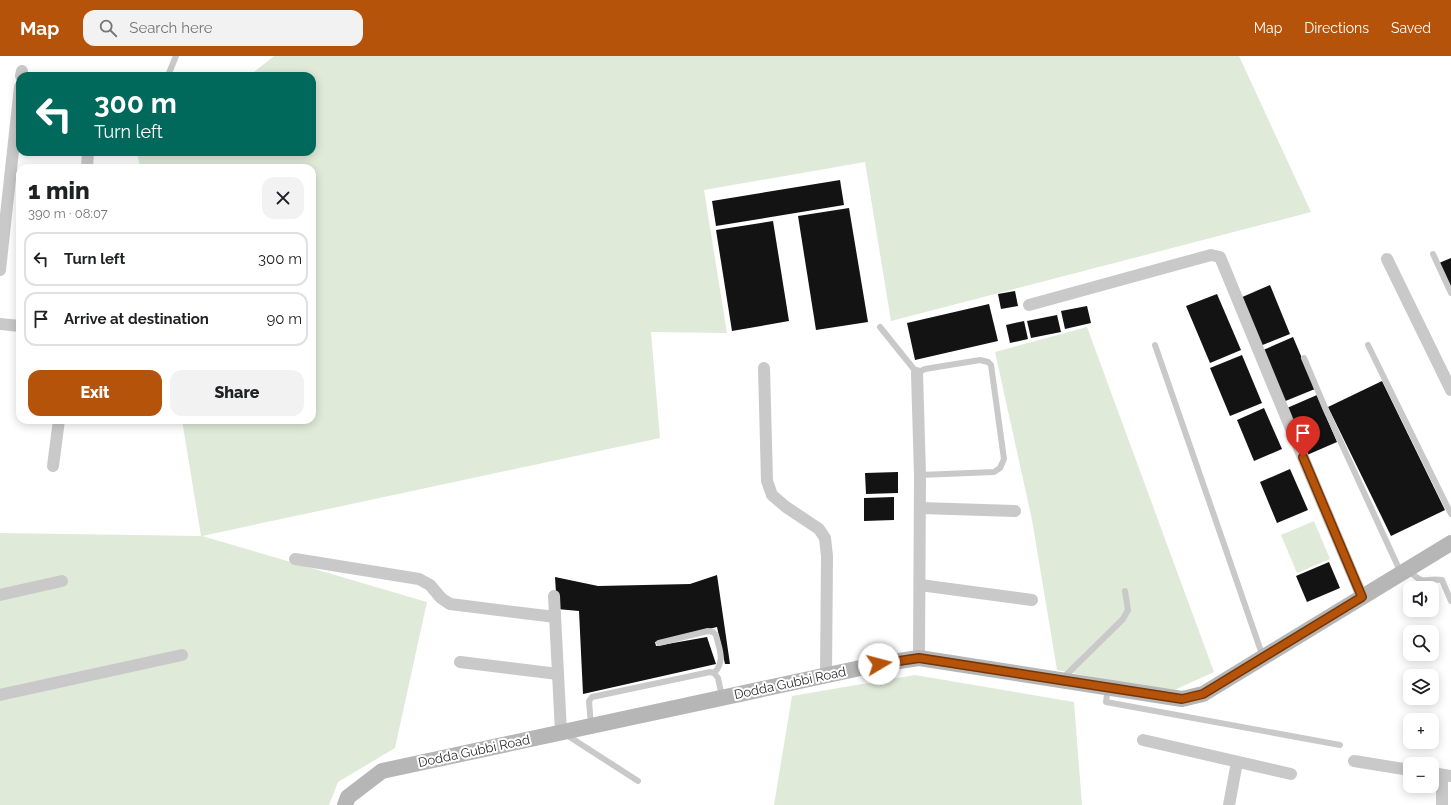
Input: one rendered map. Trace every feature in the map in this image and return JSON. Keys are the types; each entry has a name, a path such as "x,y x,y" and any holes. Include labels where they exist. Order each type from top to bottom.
{"street":[{"path":"0,270 16,124"},
{"path":"1029,305 1211,255 1220,257 1362,597"},
{"path":"1387,258 1451,390"},
{"path":"0,324 16,326"},
{"path":"764,368 767,481 772,495 786,507 820,529 825,538 827,556 826,675"},
{"path":"916,373 920,475 919,658"},
{"path":"53,466 58,424"},
{"path":"920,508 1015,511"},
{"name":"Dodda Gubbi Road","path":"345,805 348,797 382,770 826,675 879,664 919,658 1182,699 1203,694 1451,542"},
{"path":"295,559 419,579 430,585 441,598 450,604 555,617"},
{"path":"0,595 62,581"},
{"path":"920,585 1032,600"},
{"path":"554,596 561,732"},
{"path":"0,695 182,655"},
{"path":"460,662 558,674"},
{"path":"1143,740 1291,774"},
{"path":"1354,760 1403,769"},
{"path":"1229,805 1237,762"},
{"path":"1442,775 1442,805"}],"lane":[{"path":"169,72 176,56"},
{"path":"1433,254 1451,293"},
{"path":"880,327 916,373 925,369 980,360 988,362 991,365 1004,459 1000,468 994,472 920,475"},
{"path":"1155,345 1263,658"},
{"path":"1368,346 1451,514"},
{"path":"1304,358 1326,410 1404,571 1424,582 1435,579 1442,580 1451,601"},
{"path":"1060,680 1123,619 1128,610 1125,591"},
{"path":"659,643 708,631 713,632 716,635 721,660 720,667 714,673"},
{"path":"591,726 589,701 592,697 710,672 714,673 718,678 722,697"},
{"path":"1108,688 1106,702 1340,745"},
{"path":"561,732 638,781"}],"green space":[{"path":"274,56 1239,56 1311,212 891,321 865,162 704,190 727,333 651,332 660,438 202,536 427,602 395,748 338,782 329,805 0,805 0,533 201,536 183,424 316,424 316,164 139,164 138,156 316,156 316,72 254,72"},
{"path":"1087,327 1214,672 1170,692 1057,670 1032,520 995,352"},
{"path":"1314,521 1330,559 1297,573 1281,535"},
{"path":"915,675 1074,702 1082,805 774,805 792,696"}],"building":[{"path":"840,180 844,205 716,226 712,201"},
{"path":"849,208 868,322 816,330 798,216"},
{"path":"773,221 789,321 732,331 716,230"},
{"path":"1451,258 1451,290 1439,263"},
{"path":"1270,285 1290,334 1260,346 1240,298"},
{"path":"1015,291 1018,306 1001,309 998,294"},
{"path":"1217,294 1241,350 1210,363 1186,306"},
{"path":"989,304 998,341 915,360 907,323"},
{"path":"1087,306 1091,323 1065,329 1061,311"},
{"path":"1057,315 1061,332 1031,338 1027,321"},
{"path":"1024,321 1028,339 1010,343 1006,325"},
{"path":"1293,337 1315,389 1283,402 1261,351"},
{"path":"1242,355 1262,403 1230,416 1210,368"},
{"path":"1382,381 1445,510 1391,536 1328,407"},
{"path":"1317,395 1337,442 1307,455 1287,408"},
{"path":"1264,408 1282,449 1254,461 1237,420"},
{"path":"1290,469 1308,510 1277,523 1260,482"},
{"path":"898,472 898,493 866,494 865,473"},
{"path":"894,497 894,520 864,521 864,498"},
{"path":"1329,562 1340,588 1307,602 1296,576"},
{"path":"717,575 730,664 725,664 717,627 655,642 656,646 707,637 716,664 583,694 579,611 557,609 555,577 598,586 690,584"}],"route":[{"path":"879,664 919,658 1182,699 1203,694 1362,597 1303,457"}]}
